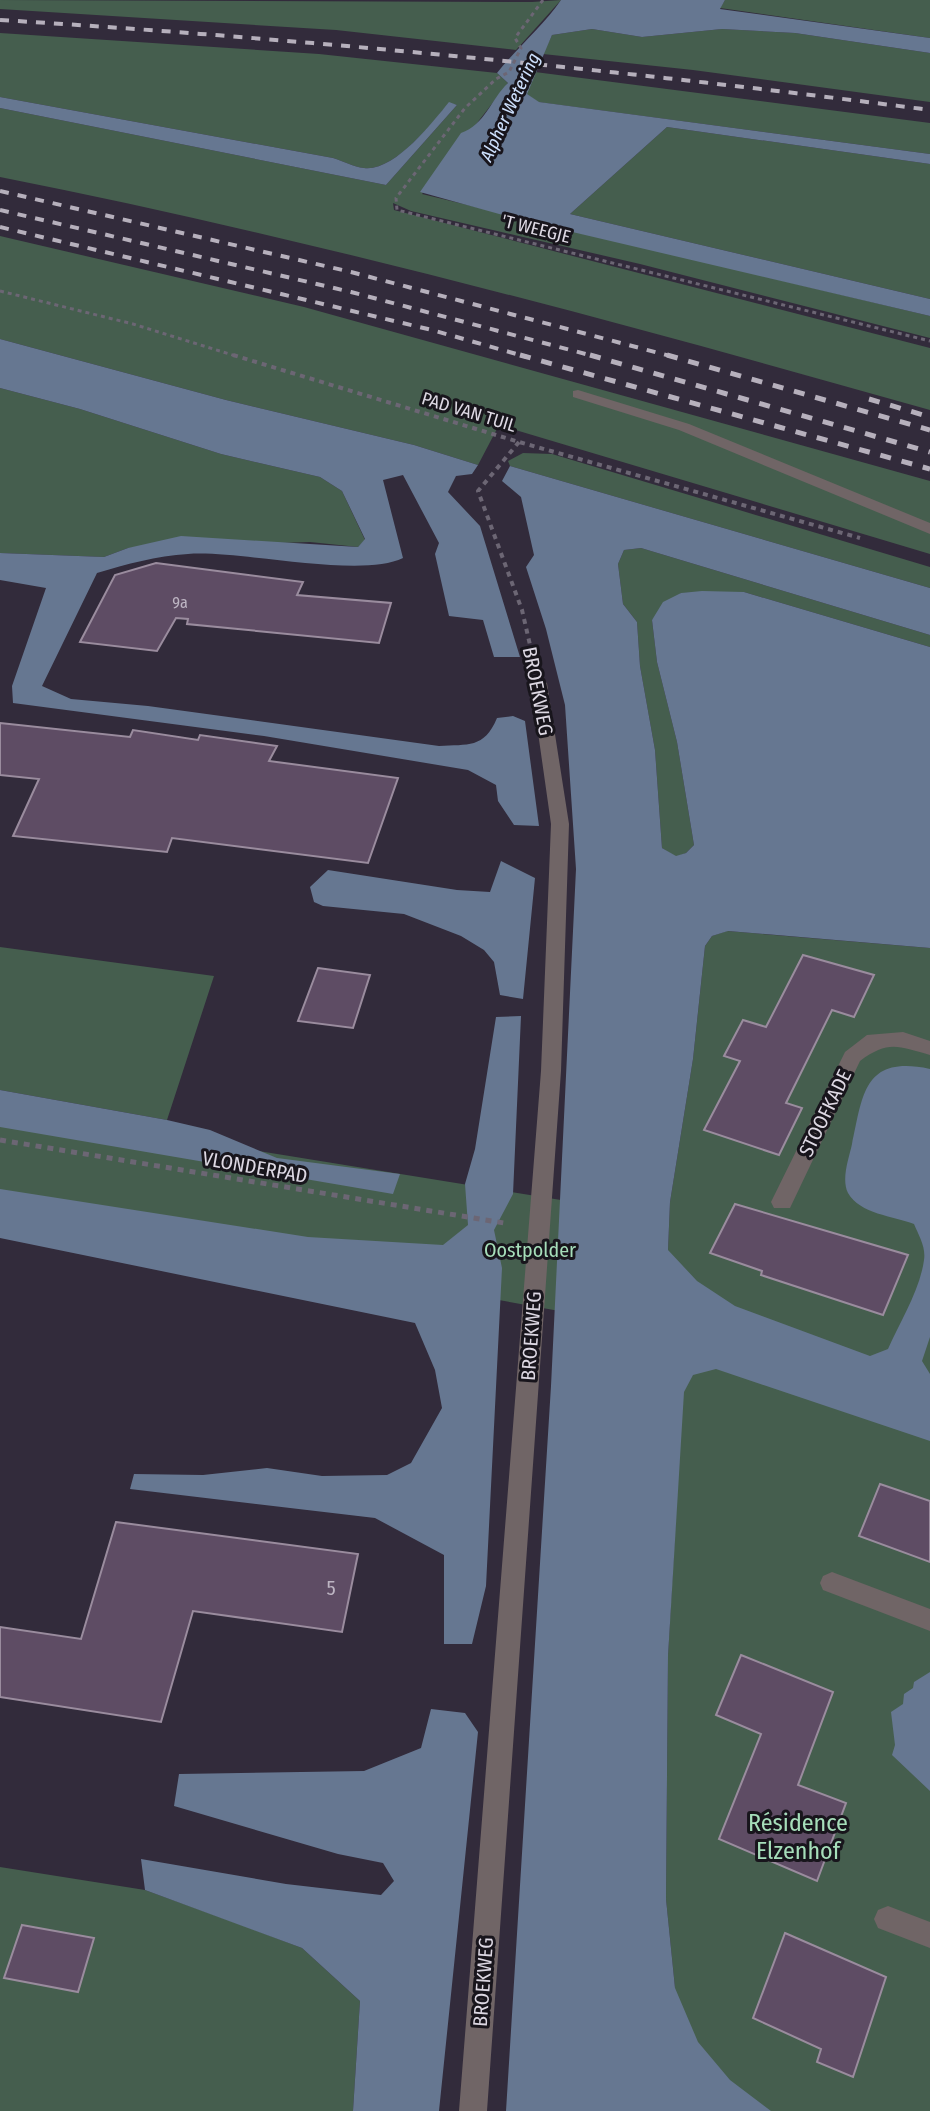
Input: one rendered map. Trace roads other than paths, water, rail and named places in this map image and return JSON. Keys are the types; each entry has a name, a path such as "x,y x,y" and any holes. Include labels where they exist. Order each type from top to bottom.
{"street":[{"path":"578,394 684,427 930,529"},
{"name":"BROEKWEG","path":"473,2111 551,1071 560,824 539,683"},
{"name":"STOOFKADE","path":"782,1202 852,1057 874,1040 903,1039 930,1048"},
{"path":"832,1583 930,1620"},
{"path":"888,1919 930,1935"}],"water":[{"name":"Alpher Wetering","path":"561,0 725,0 720,9 930,38 930,53 795,33 722,29 642,37 592,29 552,35 527,94 539,102 930,154 930,164 667,127 570,214 930,299 930,316 517,219 420,192 461,133 482,118 508,83 497,73"},
{"path":"0,97 333,158 364,168 376,167 400,154 449,102 457,105 386,185 0,108"},
{"path":"0,339 226,400 414,445 478,465 472,474 456,476 448,492 480,526 520,657 494,657 483,620 449,616 435,554 439,543 403,475 383,480 403,558 384,564 359,566 188,554 142,561 97,573 42,686 71,699 148,706 439,746 474,743 487,735 497,718 513,716 525,721 539,826 514,825 498,801 496,785 468,770 264,736 13,703 12,686 46,588 0,580 0,553 104,557 181,536 358,547 365,539 342,491 320,477 221,454 80,409 0,388"},
{"path":"510,466 930,588 930,635 641,548 624,550 618,564 623,604 637,622 640,666 655,750 662,848 676,856 686,853 694,845 677,742 657,662 652,620 663,602 681,593 744,592 930,647 930,948 728,931 712,936 705,946 693,1059 670,1202 668,1250 697,1281 735,1306 870,1356 888,1349 918,1283 924,1260 923,1246 914,1224 869,1210 853,1200 846,1187 846,1168 870,1082 879,1073 892,1068 908,1066 930,1069 930,1337 922,1361 930,1374 930,1441 716,1369 693,1375 684,1392 668,1656 666,1899 675,1988 698,2042 730,2080 771,2111 506,2111 551,1386 576,869 565,705 526,567 534,555 521,497 502,481"},
{"path":"501,861 535,878 523,999 500,995 494,962 484,950 461,936 404,914 323,906 314,902 310,887 328,870 457,890 490,892"},
{"path":"521,1016 513,1194 494,1230 502,1268 486,1586 472,1644 444,1644 444,1555 375,1518 130,1489 134,1474 203,1475 267,1468 322,1476 387,1475 411,1463 442,1408 435,1370 415,1323 0,1238 0,1189 308,1237 443,1245 468,1225 465,1184 475,1149 496,1017"},
{"path":"0,1090 210,1130 277,1158 400,1174 393,1194 0,1127"},
{"path":"930,1672 930,1791 892,1755 895,1745 891,1712 903,1704 904,1694 913,1688 914,1682"},
{"path":"431,1709 465,1713 478,1732 439,2111 353,2111 360,2001 302,1948 145,1890 141,1859 286,1884 381,1895 394,1881 383,1863 338,1854 174,1806 179,1774 364,1771 421,1748"}],"railway":[{"path":"0,20 233,36 466,57 930,110"},
{"path":"0,191 351,272 674,357"},
{"path":"0,210 351,292 597,357"},
{"path":"0,227 432,330 527,357"},
{"path":"520,355 930,469"},
{"path":"590,355 930,452"},
{"path":"667,355 930,430"},
{"path":"869,399 930,417"}],"park label":[{"name":"Oostpolder","path":"530,1250"},
{"name":"Résidence Elzenhof","path":"798,1837"}]}
